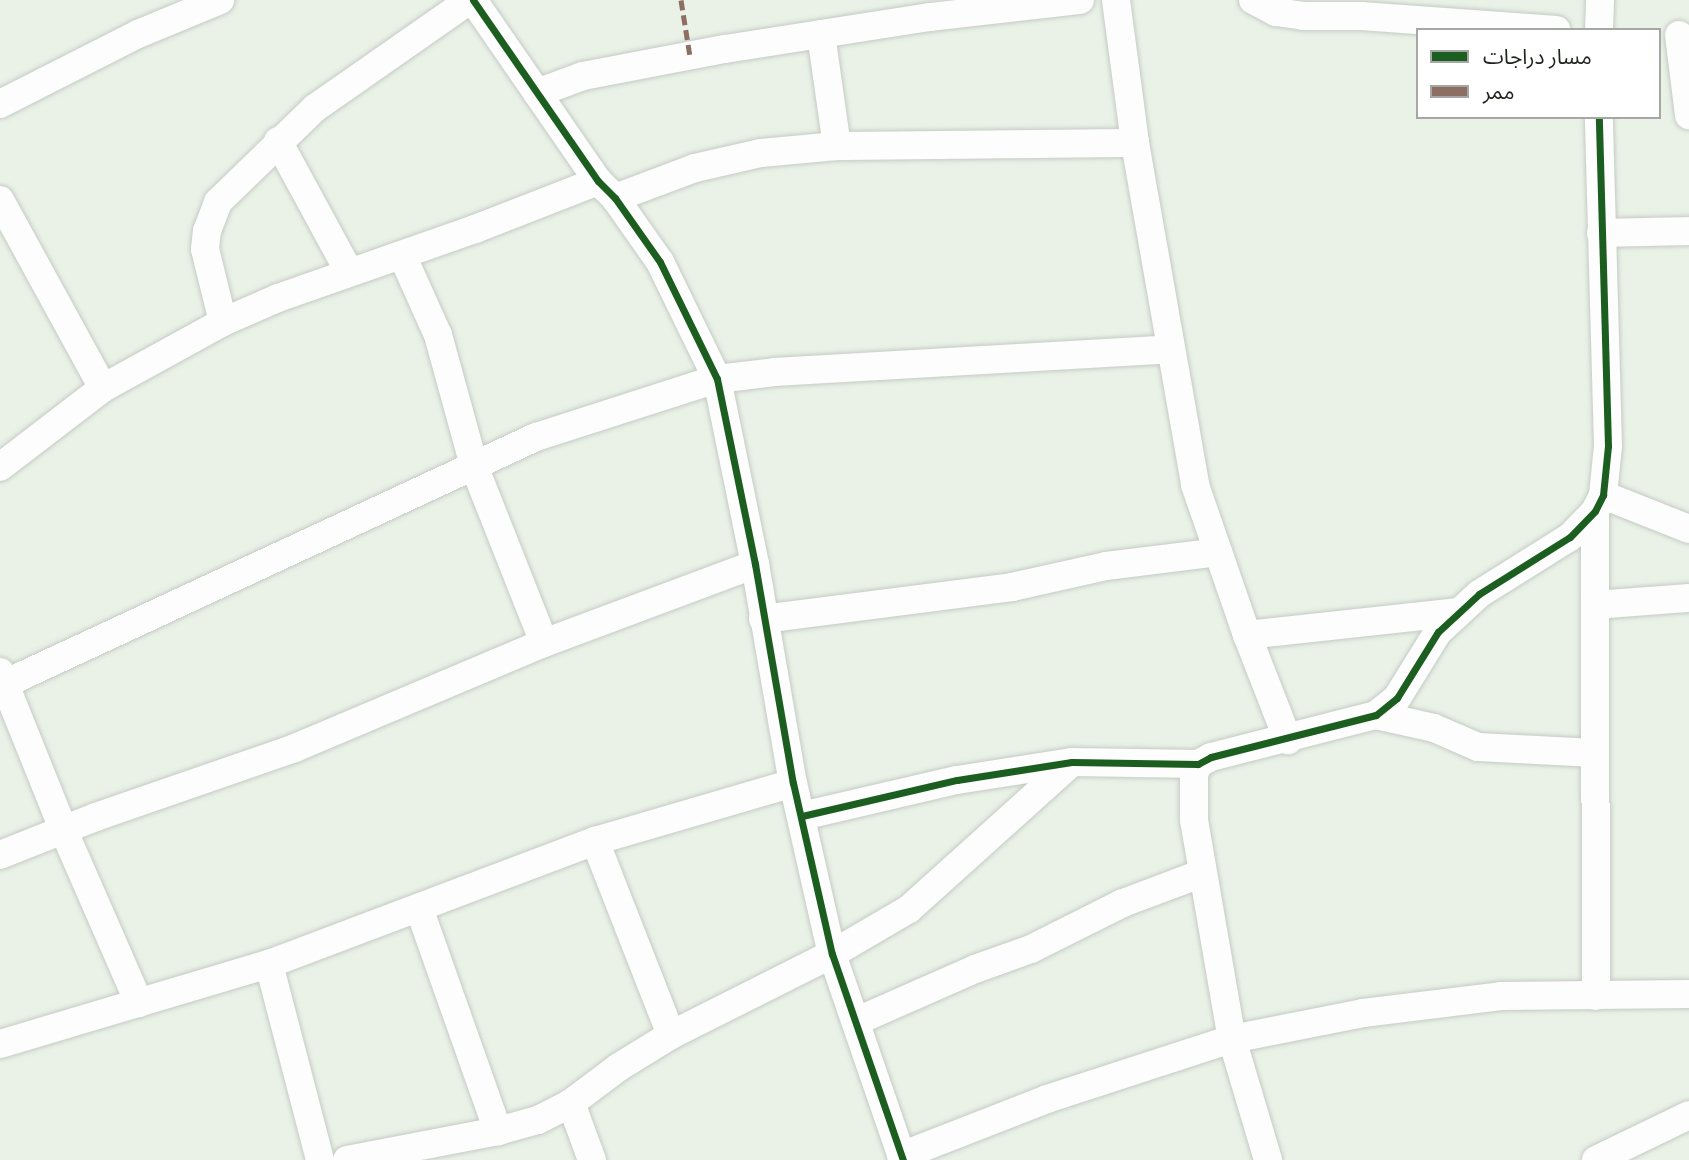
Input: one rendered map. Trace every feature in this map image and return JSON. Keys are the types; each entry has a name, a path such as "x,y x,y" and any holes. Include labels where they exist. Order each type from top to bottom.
{"street":[{"path":"0,104 138,34 220,0"},
{"path":"223,322 205,249 207,230 218,202 314,108 471,0 660,262 717,379 755,564 793,783 832,954 902,1158 1047,1099 1232,1039 1363,1013 1501,996 1689,994"},
{"path":"537,93 583,76 821,34 930,17 1080,0"},
{"path":"1116,0 1135,143 1195,485 1247,635 1288,740"},
{"path":"1253,0 1276,12 1303,16 1362,8 1539,28"},
{"path":"1599,28 1600,0"},
{"path":"821,34 837,145"},
{"path":"1676,35 1688,84 1689,115"},
{"path":"1596,996 1595,605 1599,503 1608,446 1600,119"},
{"path":"278,141 349,272"},
{"path":"0,467 103,388 223,322 349,272 606,190 761,153 837,145 1135,143"},
{"path":"0,200 103,388"},
{"path":"1601,233 1689,231"},
{"path":"402,255 438,335 474,466 544,643"},
{"path":"139,1003 2,680 559,429 717,379 775,372 1170,349"},
{"path":"1599,503 1689,529"},
{"path":"802,816 957,780 1072,762 1198,764 1211,757 1288,740 1376,715 1397,698 1438,632 1479,594 1570,537 1599,503"},
{"path":"763,619 1012,587 1106,566 1218,552"},
{"path":"0,855 63,829 295,748 544,643 755,564"},
{"path":"1595,605 1689,598"},
{"path":"1247,635 1460,612"},
{"path":"1376,715 1434,728 1478,747 1595,752"},
{"path":"346,1160 498,1131 538,1120 571,1103 671,1035 832,954 909,909 1072,762"},
{"path":"1198,764 1194,775 1194,820 1232,1039 1268,1160"},
{"path":"0,1044 269,964 595,841 793,783"},
{"path":"595,841 671,1035"},
{"path":"857,1021 975,969 1031,949 1123,903 1203,873"},
{"path":"419,908 498,1131"},
{"path":"269,964 320,1160"},
{"path":"571,1103 592,1160"},
{"path":"1596,1160 1689,1115"}],"marked path":[{"path":"681,0 690,56"}],"cycle path":[{"path":"473,0 598,181 615,198 660,262 717,379 755,564 793,783 832,954 903,1160"},
{"path":"802,816 957,780 1072,762 1198,764 1211,757 1376,715 1397,698 1438,632 1479,594 1570,537 1595,511 1603,495 1608,446 1599,119"}]}
